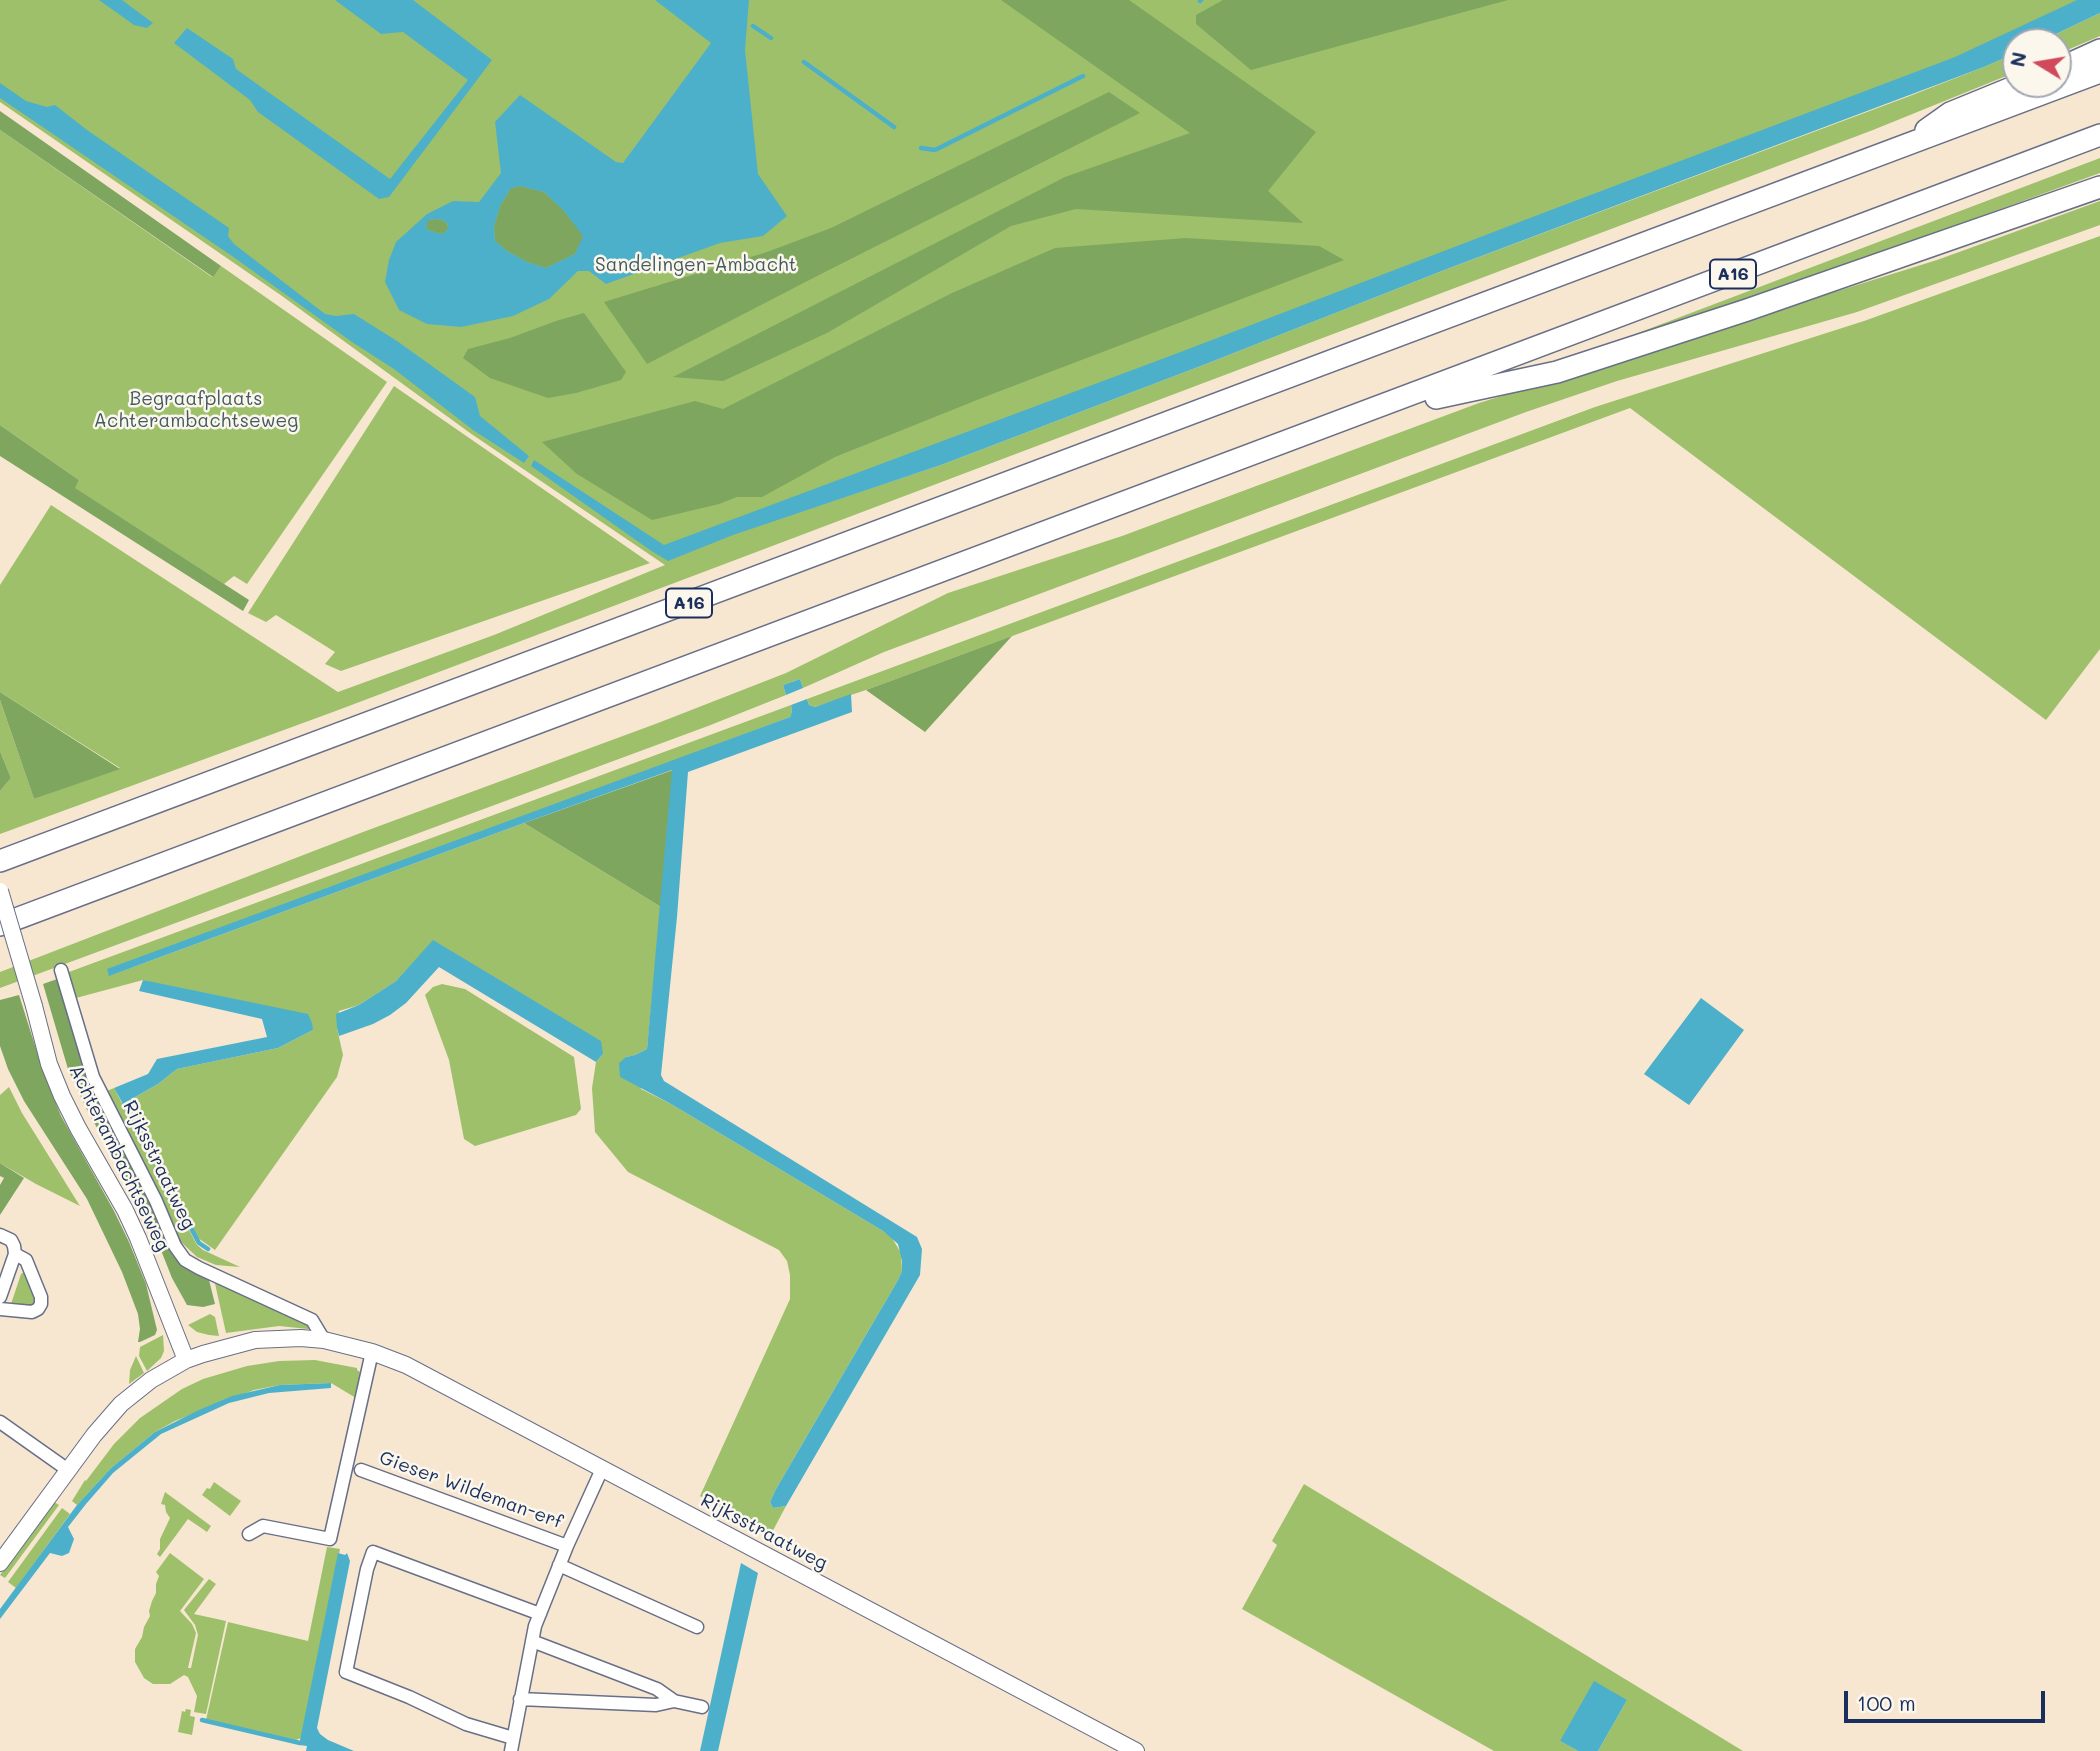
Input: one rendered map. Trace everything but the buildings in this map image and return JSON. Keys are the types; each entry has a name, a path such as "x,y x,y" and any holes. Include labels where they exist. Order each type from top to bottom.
{"highway":[{"path":"2072,63 2100,50"},
{"name":"A16","path":"0,862 2100,72"},
{"name":"A16","path":"1905,146 1950,113 2002,92"},
{"name":"A16","path":"0,925 2100,135"},
{"name":"A16","path":"1366,413 1557,372 1747,310 2100,187"}],"street":[{"name":"Achterambachtseweg","path":"0,891 49,1064 78,1128 130,1219 186,1360"},
{"name":"Rijksstraatweg","path":"61,970 93,1077 156,1201 175,1246 185,1260 199,1268 312,1320 324,1340"},
{"path":"0,1234 11,1240 15,1246 15,1254 0,1297"},
{"path":"0,1309 32,1312 38,1310 41,1304 41,1297 26,1261 15,1254"},
{"name":"Rijksstraatweg","path":"0,1563 68,1470 121,1404 151,1380 186,1360 256,1340 324,1340 372,1352 406,1365 1136,1751"},
{"path":"249,1534 263,1525 330,1539 372,1352"},
{"path":"0,1422 68,1470"},
{"name":"Gieser Wildeman-erf","path":"540,1614 373,1552 367,1569 346,1672 409,1697 512,1745 531,1641 559,1565 602,1469"},
{"name":"Gieser Wildeman-erf","path":"361,1470 567,1546"},
{"path":"559,1565 697,1627"},
{"path":"531,1641 657,1689 674,1701 702,1707"},
{"path":"520,1699 656,1705 674,1701"}],"green space":[{"name":"Sandelingen-Ambacht","path":"0,0 2098,0 2032,28 2002,28 2002,41 1968,55 800,512 941,465 1447,269 2002,59 2002,78 1873,130 333,712 0,834 0,791 11,778 0,751 0,700 34,799 120,768 0,692 0,585 51,505 338,692 494,635 665,565 470,433 282,296 0,102"},
{"path":"1001,0 1129,0 1316,132 1268,191 1303,223 1076,209 1011,226 827,333 723,381 673,377 1065,177 1190,133"},
{"path":"1223,0 1508,0 1251,70 1196,24 1196,15"},
{"path":"2100,13 2100,36 2072,48 2072,28 2068,28"},
{"path":"1109,92 1140,113 647,364 604,302 767,252 831,228"},
{"path":"0,111 221,266 213,277 0,130"},
{"name":"Begraafplaats Achterambachtseweg","path":"0,130 212,277 221,266 387,382 247,584 234,576 224,584 74,488 79,480 0,425"},
{"path":"2100,158 2100,173 1709,315 1601,347"},
{"path":"520,186 544,192 564,211 584,236 575,254 546,268 527,262 495,241 494,227 500,206 511,188"},
{"path":"2100,201 2100,225 1857,312 1617,381 1526,412 884,652 803,688 800,679 783,685 786,695 708,726 0,988 0,972 786,673 948,593 1122,536 1479,403 1937,260"},
{"path":"427,220 445,221 448,226 446,232 440,234 426,229"},
{"path":"2100,236 2100,649 2046,720 1630,408 866,690 815,707 809,705 807,699 1595,407 1864,321"},
{"path":"1186,238 1319,246 1344,260 835,457 762,497 737,497 652,520 577,474 542,442 695,401 723,409 952,293 1055,248"},
{"path":"584,313 626,372 621,380 548,398 490,378 463,358 468,349"},
{"path":"394,386 650,563 341,671 325,664 335,652 276,615 266,622 248,613"},
{"path":"0,425 79,480 75,488 249,600 243,611 0,456"},
{"path":"1012,636 925,732 866,690"},
{"path":"0,692 120,769 34,799 0,700"},
{"path":"791,705 790,717 109,976 524,823 661,907 647,1049 626,1057 641,1089 671,1104 883,1231 892,1238 901,1253 902,1271 898,1280 776,1489 770,1502 773,1508 786,1506 770,1536 700,1496 790,1299 787,1261 779,1250 628,1172 595,1132 592,1088 596,1062 603,1054 502,983 433,941 396,981 359,1005 339,1011 337,1028 343,1055 337,1077 215,1250 198,1238 125,1103 158,1084 177,1069 278,1048 313,1030 143,980 76,998 69,972"},
{"path":"0,751 11,778 0,791"},
{"path":"673,770 661,907 524,823"},
{"path":"60,978 87,1072 181,1259 208,1276 215,1304 203,1307 187,1305 172,1278 147,1215 88,1112 68,1069 43,984"},
{"path":"442,984 465,989 574,1057 581,1109 576,1115 475,1146 464,1139 449,1060 425,995 433,987"},
{"path":"19,995 44,1074 61,1116 114,1211 146,1284 157,1330 155,1335 140,1342 138,1314 122,1272 87,1199 24,1101 8,1069 0,1046 0,1000"},
{"path":"9,1087 22,1113 80,1206 0,1163 0,1095"},
{"path":"114,1088 197,1245 240,1267 216,1265 197,1257 180,1241 107,1091"},
{"path":"0,1163 24,1178 0,1215 0,1185 4,1178 0,1176"},
{"path":"24,1272 37,1300 36,1307 11,1304"},
{"path":"214,1279 312,1325 308,1329 279,1326 226,1333"},
{"path":"210,1314 215,1317 219,1336 197,1332 188,1325"},
{"path":"163,1335 164,1351 161,1358 147,1371 139,1356 140,1347"},
{"path":"136,1356 144,1373 129,1384 130,1370"},
{"path":"315,1360 357,1368 360,1372 356,1398 331,1383 280,1385 254,1390 175,1421 155,1432 111,1468 77,1505 72,1501 114,1444 140,1418 182,1389 203,1379 247,1366 279,1361"},
{"path":"214,1482 241,1501 230,1516 202,1495"},
{"path":"1304,1484 1743,1751 1598,1751 1627,1700 1560,1741 1578,1751 1494,1751 1242,1609 1277,1545 1272,1541"},
{"path":"165,1492 211,1526 207,1532 188,1519 160,1557 157,1554 160,1539 170,1518 165,1505 161,1504"},
{"path":"54,1502 59,1505 5,1578 0,1575"},
{"path":"62,1508 70,1514 16,1588 8,1582"},
{"path":"327,1547 340,1549 301,1738 296,1740 206,1720 228,1622 308,1641"},
{"path":"170,1553 204,1579 180,1611 196,1633 188,1668 191,1668 198,1635 195,1625 184,1610 209,1579 216,1584 194,1614 226,1621 206,1714 194,1712 197,1696 188,1677 184,1675 170,1684 153,1684 144,1678 135,1662 135,1649 150,1616 149,1611 156,1593 159,1576 156,1572"},
{"path":"186,1709 191,1710 190,1716 195,1717 192,1735 178,1732 182,1711 185,1712"}],"water":[{"path":"99,0 122,0 153,23 147,28 134,25"},
{"path":"335,0 413,0 492,60 389,197 379,199 258,112 250,100 174,43 187,28 233,59 236,69 390,179 468,80 403,32 381,34"},
{"path":"655,0 749,0 745,50 758,174 787,216 763,236 720,243 606,284 589,271 578,271 549,299 513,316 461,327 427,324 399,310 385,282 396,242 427,214 453,201 479,202 501,173 495,122 520,95 616,162 623,163 711,43","holes":["520,186 544,192 564,211 583,236 575,254 546,268 527,262 495,241 494,227 500,206 511,188","437,219 448,225 446,232 440,234 426,229 428,220"]},
{"path":"2077,0 2100,0 2100,13 2068,28 2017,28"},
{"path":"2002,35 2002,59 1984,67 1447,269 941,465 733,535 668,561 531,466 534,460 664,545 1178,353 1955,57"},
{"path":"0,83 26,101 47,107 55,105 229,228 228,236 234,244 325,314 354,314 475,397 480,416 529,456 524,463 473,430 394,369 232,256 0,98"},
{"path":"800,679 803,688 786,695 783,685"},
{"path":"851,694 852,712 688,772 661,1075 664,1081 917,1237 922,1249 920,1275 786,1506 773,1508 770,1502 776,1489 898,1280 902,1261 898,1244 883,1231 671,1104 620,1077 619,1063 626,1057 647,1049 672,770 109,976 107,969 790,717 791,705 807,699 809,705 815,707"},
{"path":"433,940 601,1041 603,1054 596,1062 439,967 406,1003 390,1015 339,1036 336,1014 359,1005 396,981"},
{"path":"143,980 308,1014 313,1030 278,1048 177,1069 158,1084 123,1104 114,1088 148,1074 157,1059 267,1037 262,1019 139,991"},
{"path":"1701,998 1744,1030 1689,1105 1644,1074"},
{"path":"331,1383 331,1388 269,1393 229,1403 161,1434 113,1473 86,1504 68,1527 74,1539 69,1553 62,1556 50,1553 0,1619 0,1609 77,1505 111,1468 155,1432 232,1396 280,1385"},
{"path":"338,1553 347,1553 350,1561 317,1728 328,1740 354,1751 306,1751 307,1746 299,1745"},
{"path":"741,1563 758,1573 718,1751 700,1751"},
{"path":"1594,1681 1627,1700 1598,1751 1578,1751 1560,1741"}],"waterway":[{"path":"753,26 771,38"},
{"path":"804,62 894,127"},
{"path":"921,148 935,150 1083,76"},
{"path":"124,1104 199,1243 208,1249"},
{"path":"202,1720 300,1743"}]}
